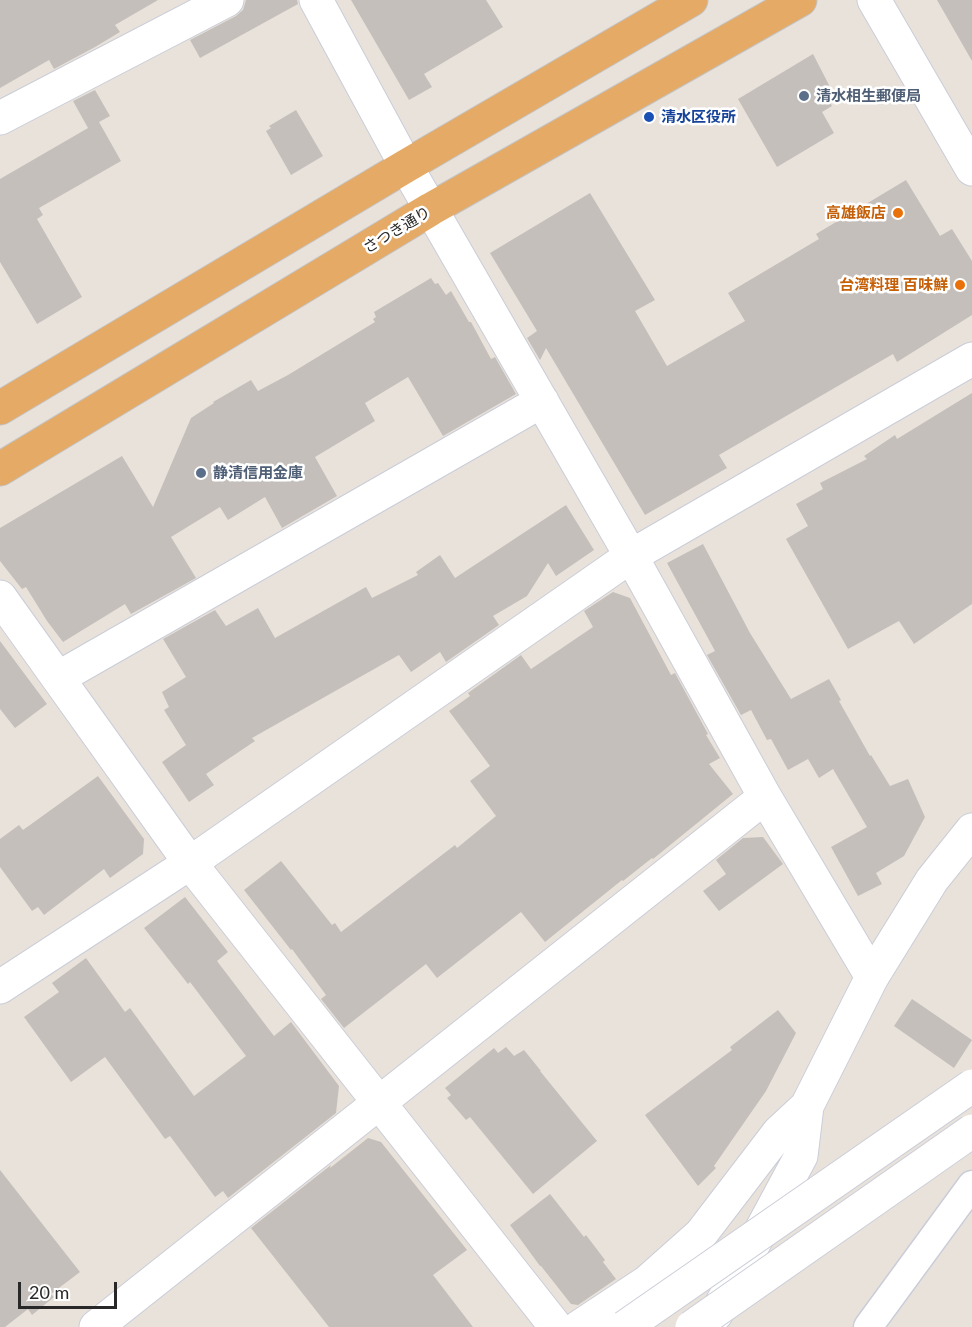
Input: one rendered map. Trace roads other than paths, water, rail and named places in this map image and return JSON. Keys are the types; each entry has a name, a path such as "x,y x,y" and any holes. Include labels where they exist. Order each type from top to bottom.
{"highway":[{"path":"0,408 406,166 691,0"},
{"name":"さつき通り","path":"0,469 431,209 800,0"}],"street":[{"path":"0,118 227,0"},
{"path":"316,0 406,166 631,556 765,797 872,977"},
{"path":"874,0 968,153"},
{"path":"0,987 190,863 631,556 972,359"},
{"path":"58,678 542,401"},
{"path":"0,597 190,863 556,1327"},
{"path":"96,1327 765,797"},
{"path":"709,1327 801,1156 807,1106 872,977 932,880 972,830"},
{"path":"625,1327 972,1086"},
{"path":"579,1327 647,1282 701,1234 779,1132 807,1106"},
{"path":"692,1327 972,1131"},
{"path":"868,1327 972,1185"}],"place":[{"name":"清水相生郵便局","path":"804,96"},
{"name":"清水区役所","path":"649,117"},
{"name":"高雄飯店","path":"898,213"},
{"name":"台湾料理 百味鮮","path":"960,285"},
{"name":"静清信用金庫","path":"201,473"}]}
